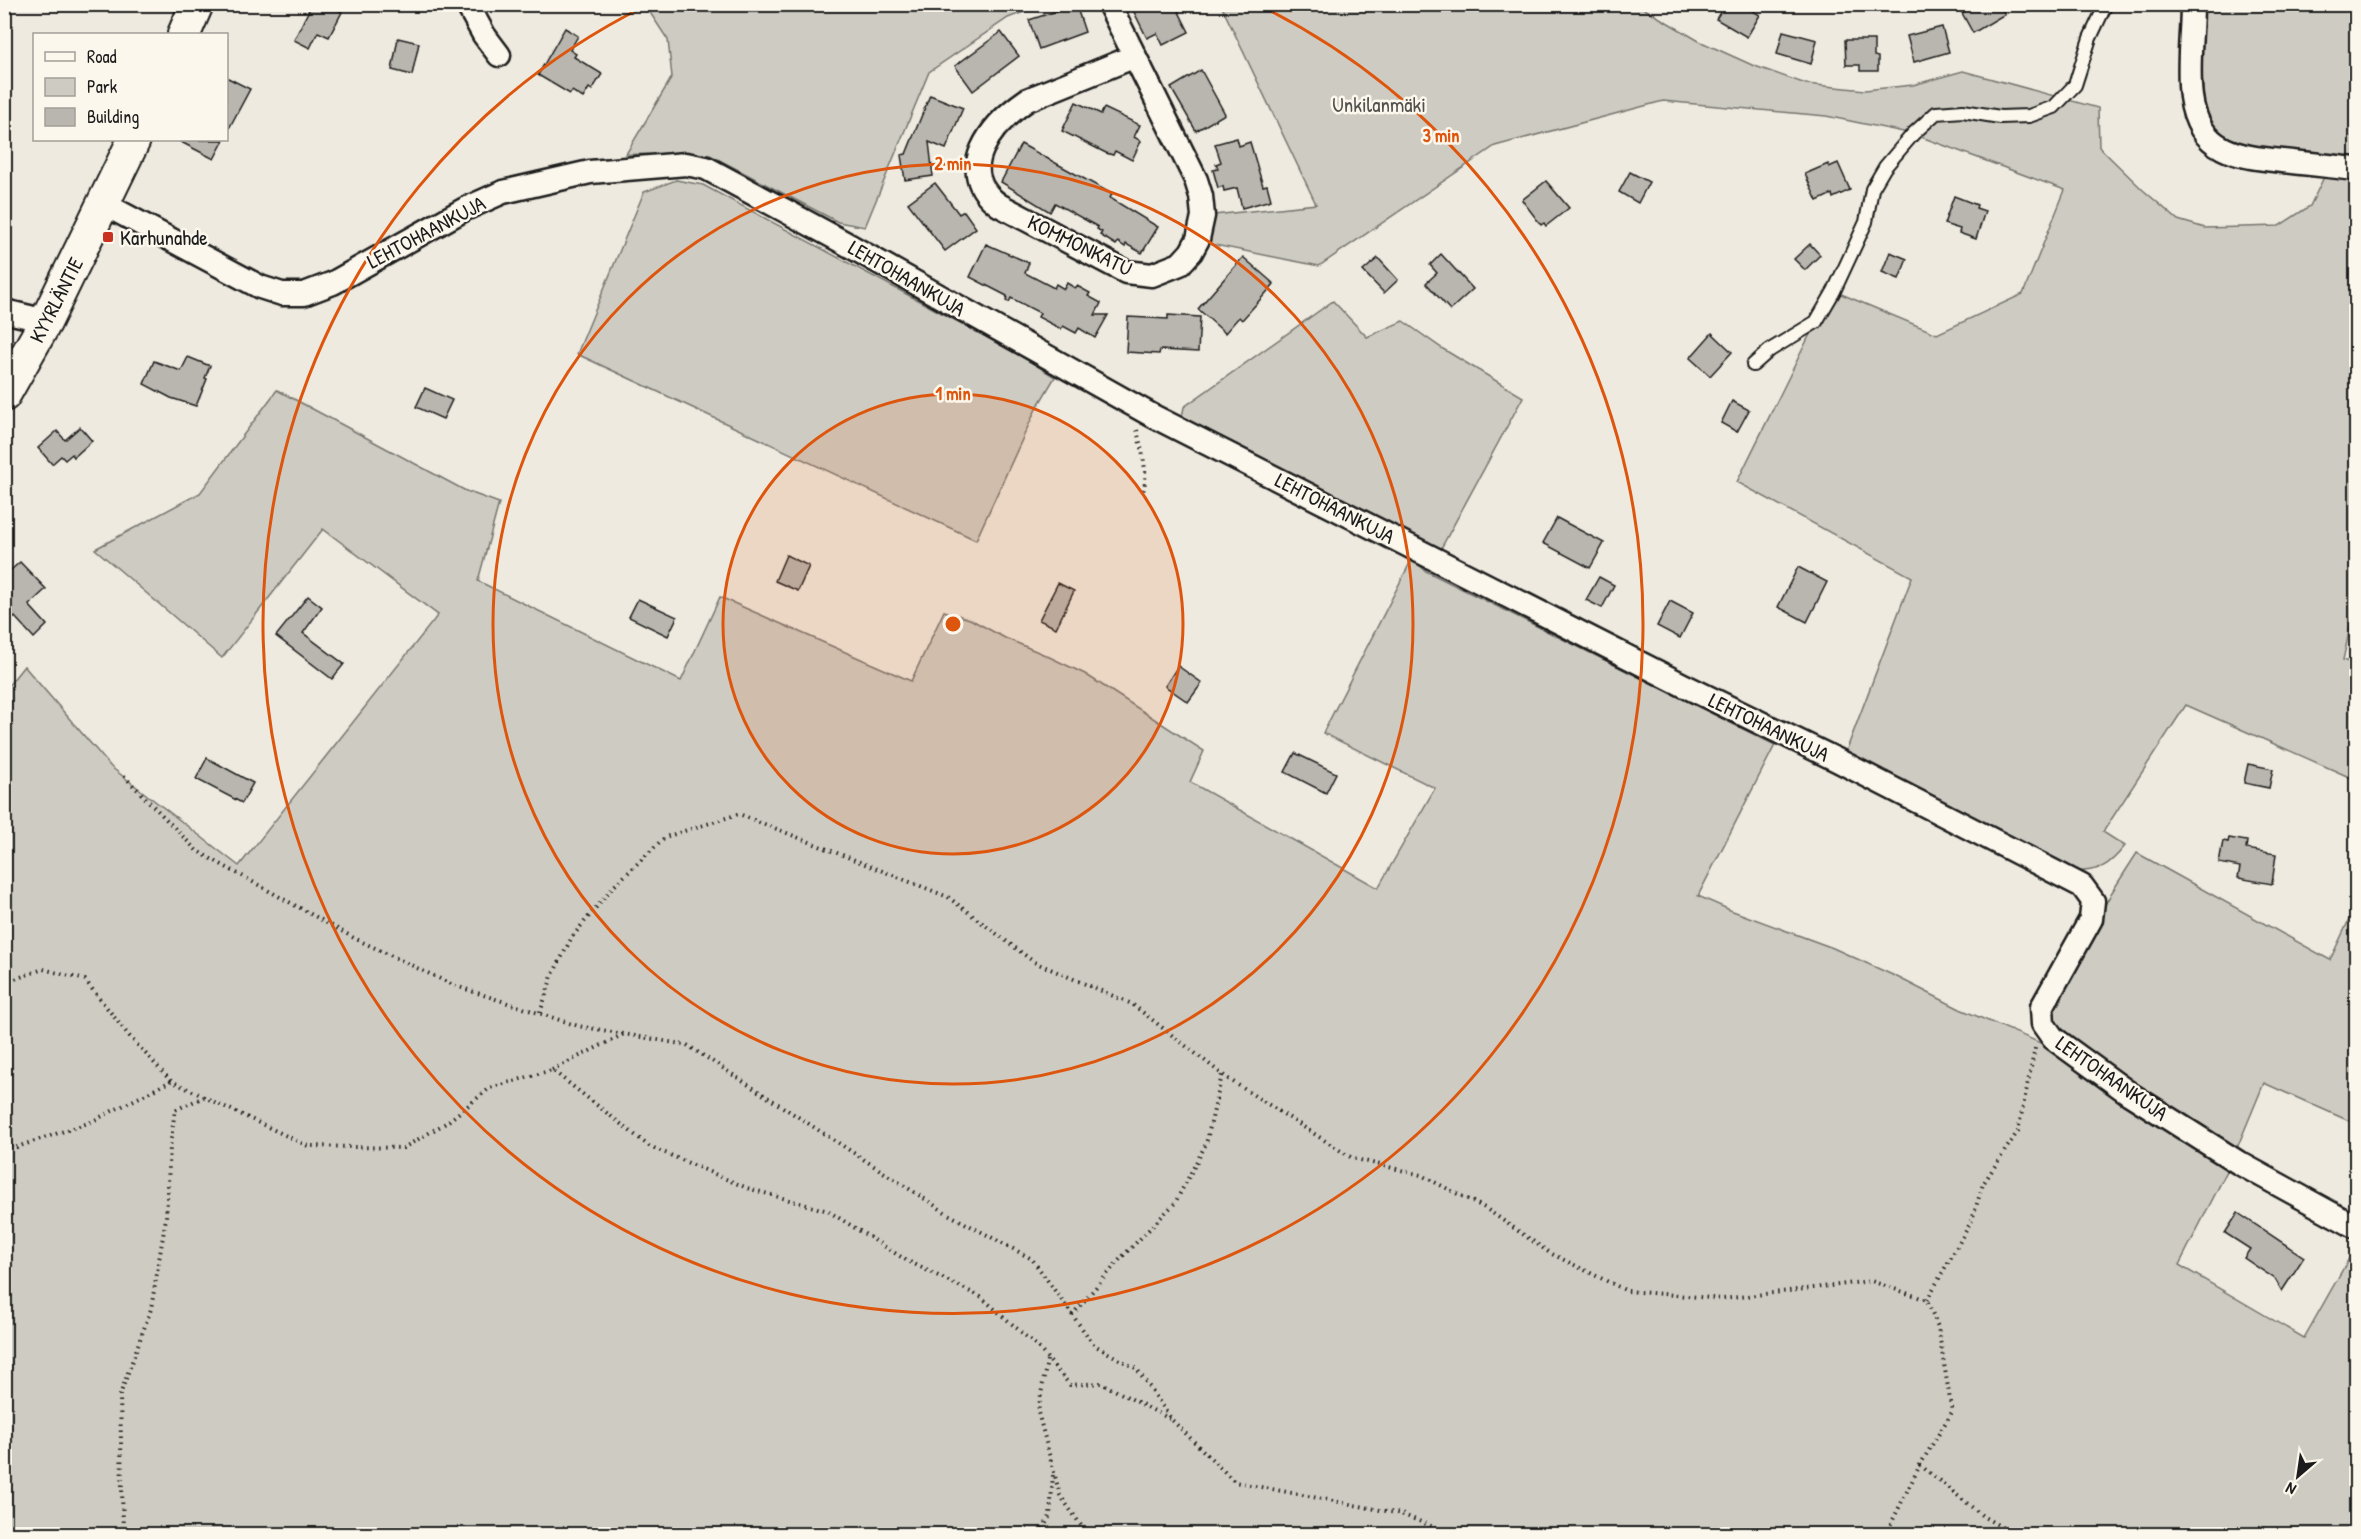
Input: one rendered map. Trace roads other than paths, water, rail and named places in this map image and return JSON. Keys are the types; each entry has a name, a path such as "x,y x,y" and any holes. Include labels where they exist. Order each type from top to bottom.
{"street":[{"path":"184,33 197,4"},
{"path":"468,4 484,35 499,55"},
{"name":"KOMMONKATU","path":"1109,4 1202,196 1202,228 1191,252 1180,264 1152,274 1126,272 999,205 982,189 977,168 992,130 1027,100 1133,57"},
{"path":"2193,4 2191,98 2197,117 2212,141 2235,154 2254,159 2356,169"},
{"name":"KYYRLÄNTIE","path":"4,395 46,321 134,141"},
{"name":"LEHTOHAANKUJA","path":"104,204 260,287 282,294 304,294 333,283 465,209 503,192 590,172 686,164 706,168 1137,407 2082,886 2093,901 2091,919 2042,1007 2043,1024 2053,1038 2130,1094 2239,1163 2356,1227"},
{"path":"4,311 46,321"}],"lane":[{"path":"1753,365 1770,350 1816,322 1834,291 1866,222 1872,189 1885,167 1913,134 1936,113 1963,111 2000,117 2029,116 2054,107 2074,86 2090,38 2106,4"}],"place":[{"name":"Karhunahde","path":"108,237"}],"park label":[{"name":"Unkilanmäki","path":"1379,104"}]}
